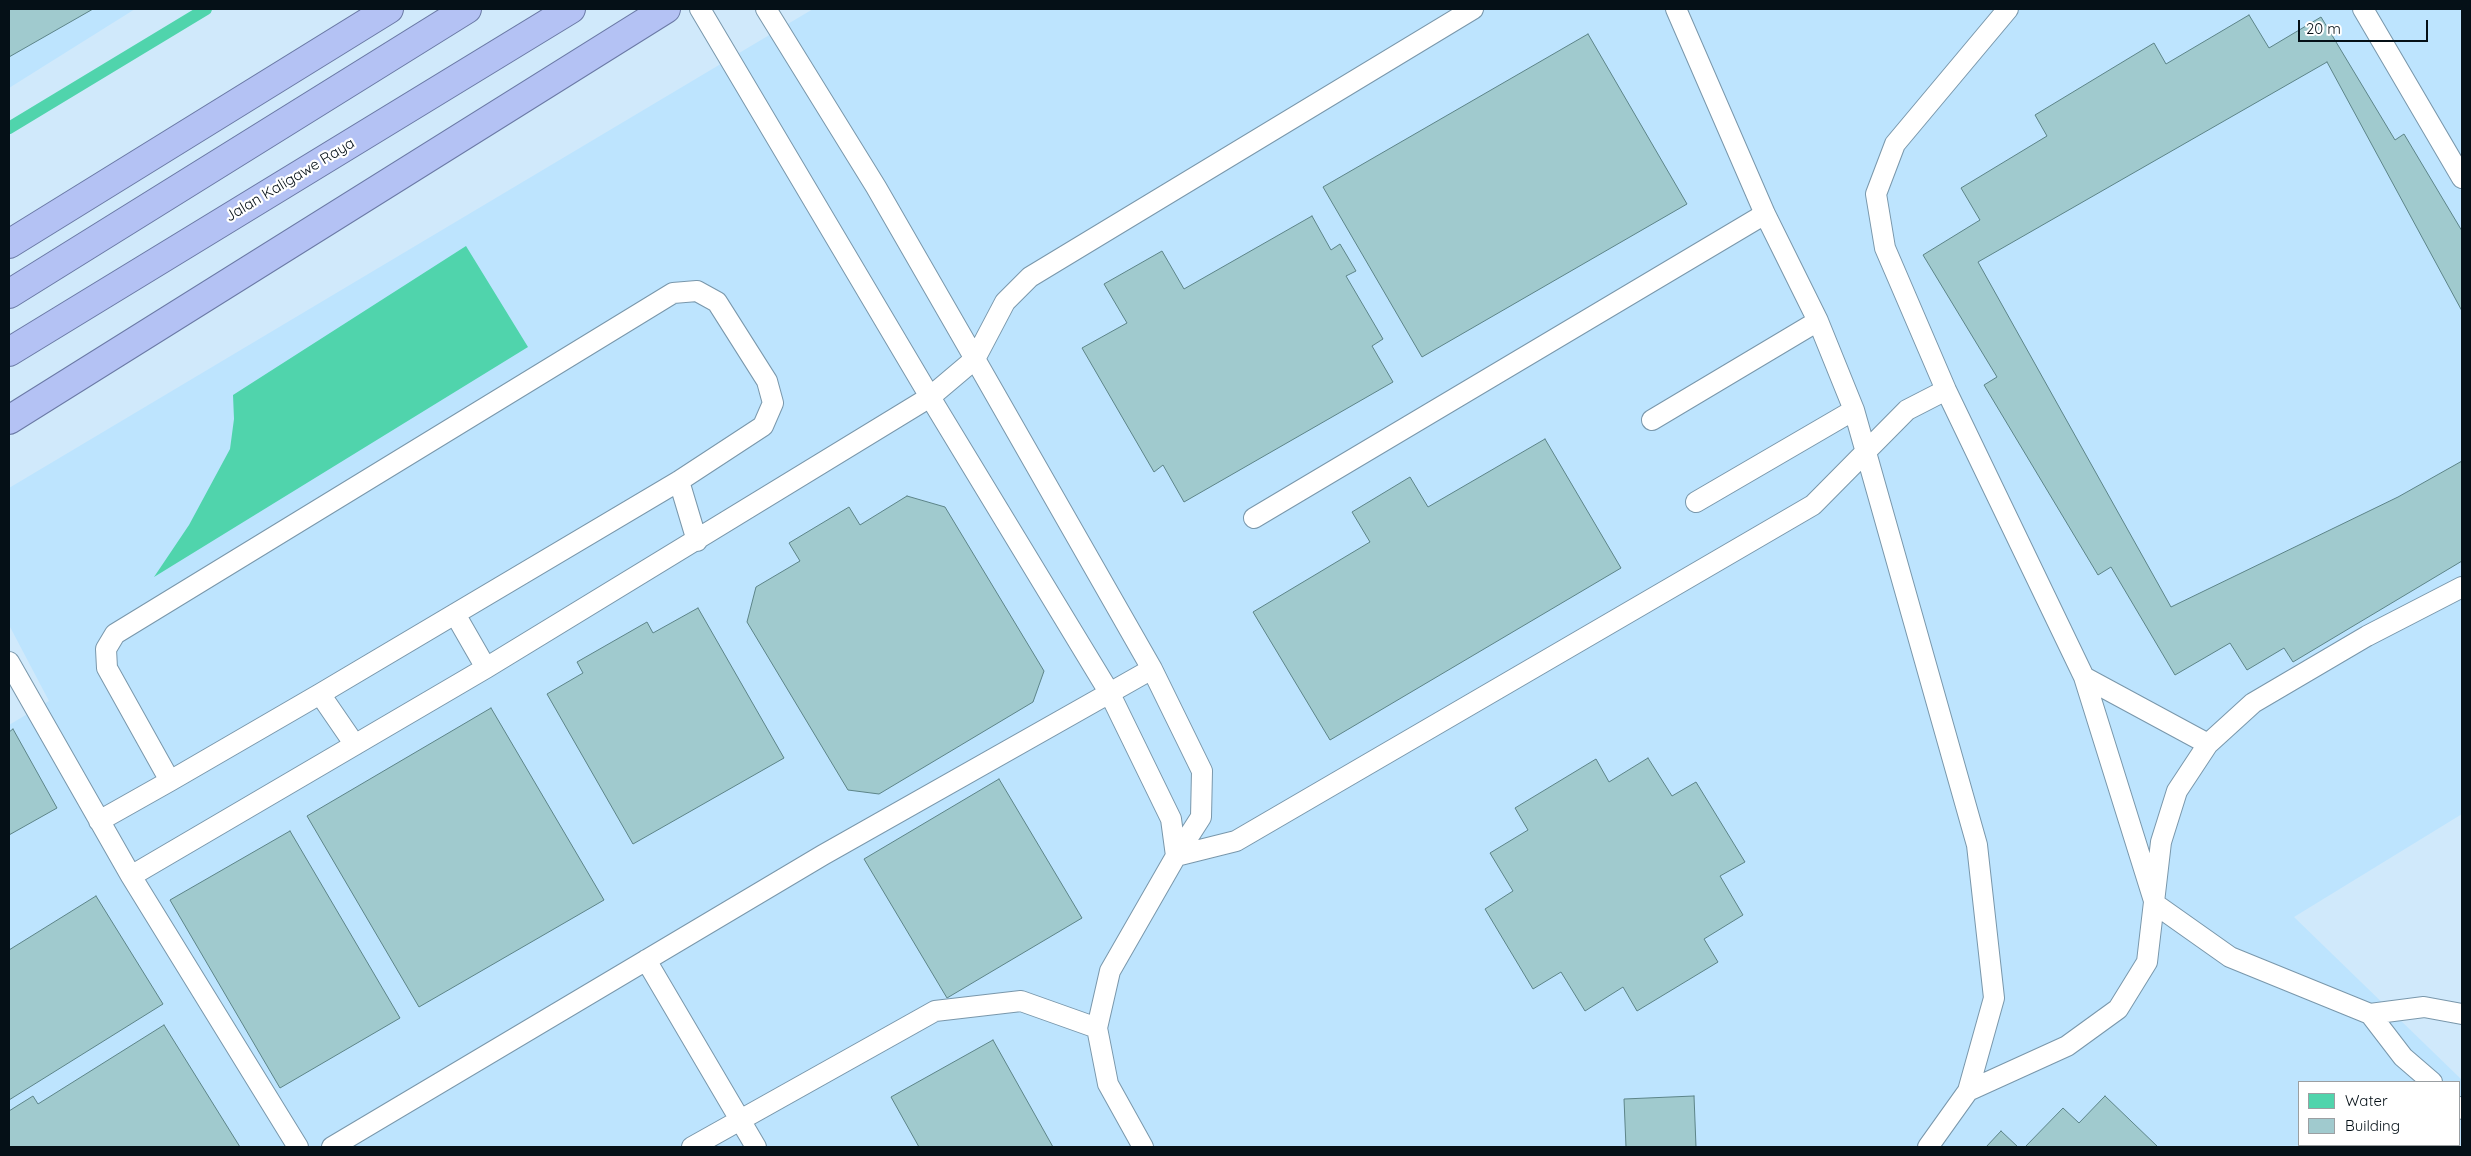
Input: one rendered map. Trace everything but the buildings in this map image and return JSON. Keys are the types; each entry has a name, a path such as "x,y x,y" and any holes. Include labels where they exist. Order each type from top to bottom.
{"highway":[{"path":"9,244 389,9"},
{"path":"9,294 467,9"},
{"name":"Jalan Kaligawe Raya","path":"9,352 571,9"},
{"path":"9,420 666,9"}],"lane":[{"path":"700,9 930,397 1109,692 1171,819 1176,856"},
{"path":"766,9 876,187 1152,668 1202,772 1201,817 1176,856 1110,971 1097,1028 1108,1084 1143,1147"},
{"path":"131,876 486,668 697,541 930,397 975,359 1005,302 1030,277 1473,9"},
{"path":"1676,9 1766,214 1818,321 1854,410 1977,845 1994,998 1968,1091 1928,1147"},
{"path":"2008,9 1895,144 1876,194 1885,248 1946,390 2084,677 2155,904 2230,957 2370,1014 2424,1007 2462,1014"},
{"path":"2363,9 2462,178"},
{"path":"1254,518 1766,214"},
{"path":"99,821 320,694 679,481 763,426 773,403 767,381 717,302 697,291 673,293 115,634 106,649 107,668 170,780"},
{"path":"1652,420 1818,321"},
{"path":"1176,856 1236,841 1813,505 1866,454 1907,410 1946,390"},
{"path":"1696,502 1854,410"},
{"path":"679,481 697,541"},
{"path":"1968,1091 2067,1046 2118,1009 2147,962 2161,842 2177,791 2208,744 2253,703 2343,650 2462,587"},
{"path":"455,614 486,668"},
{"path":"9,662 131,876 298,1147"},
{"path":"332,1147 831,850 1152,668"},
{"path":"2084,677 2208,744"},
{"path":"320,694 355,744"},
{"path":"646,960 756,1147"},
{"path":"692,1147 934,1011 1021,1001 1097,1028"},
{"path":"2370,1014 2403,1056 2431,1081"}],"shaded area":[{"path":"9,9 135,9 9,88"},
{"path":"813,9 2462,9 2462,814 2294,917 2462,1080 2462,1147 9,1147 9,725 49,701 9,625 9,488"}],"water":[{"path":"466,246 528,347 154,577 189,525 230,449 234,419 233,395"}],"waterway":[{"path":"9,128 206,9"}]}
